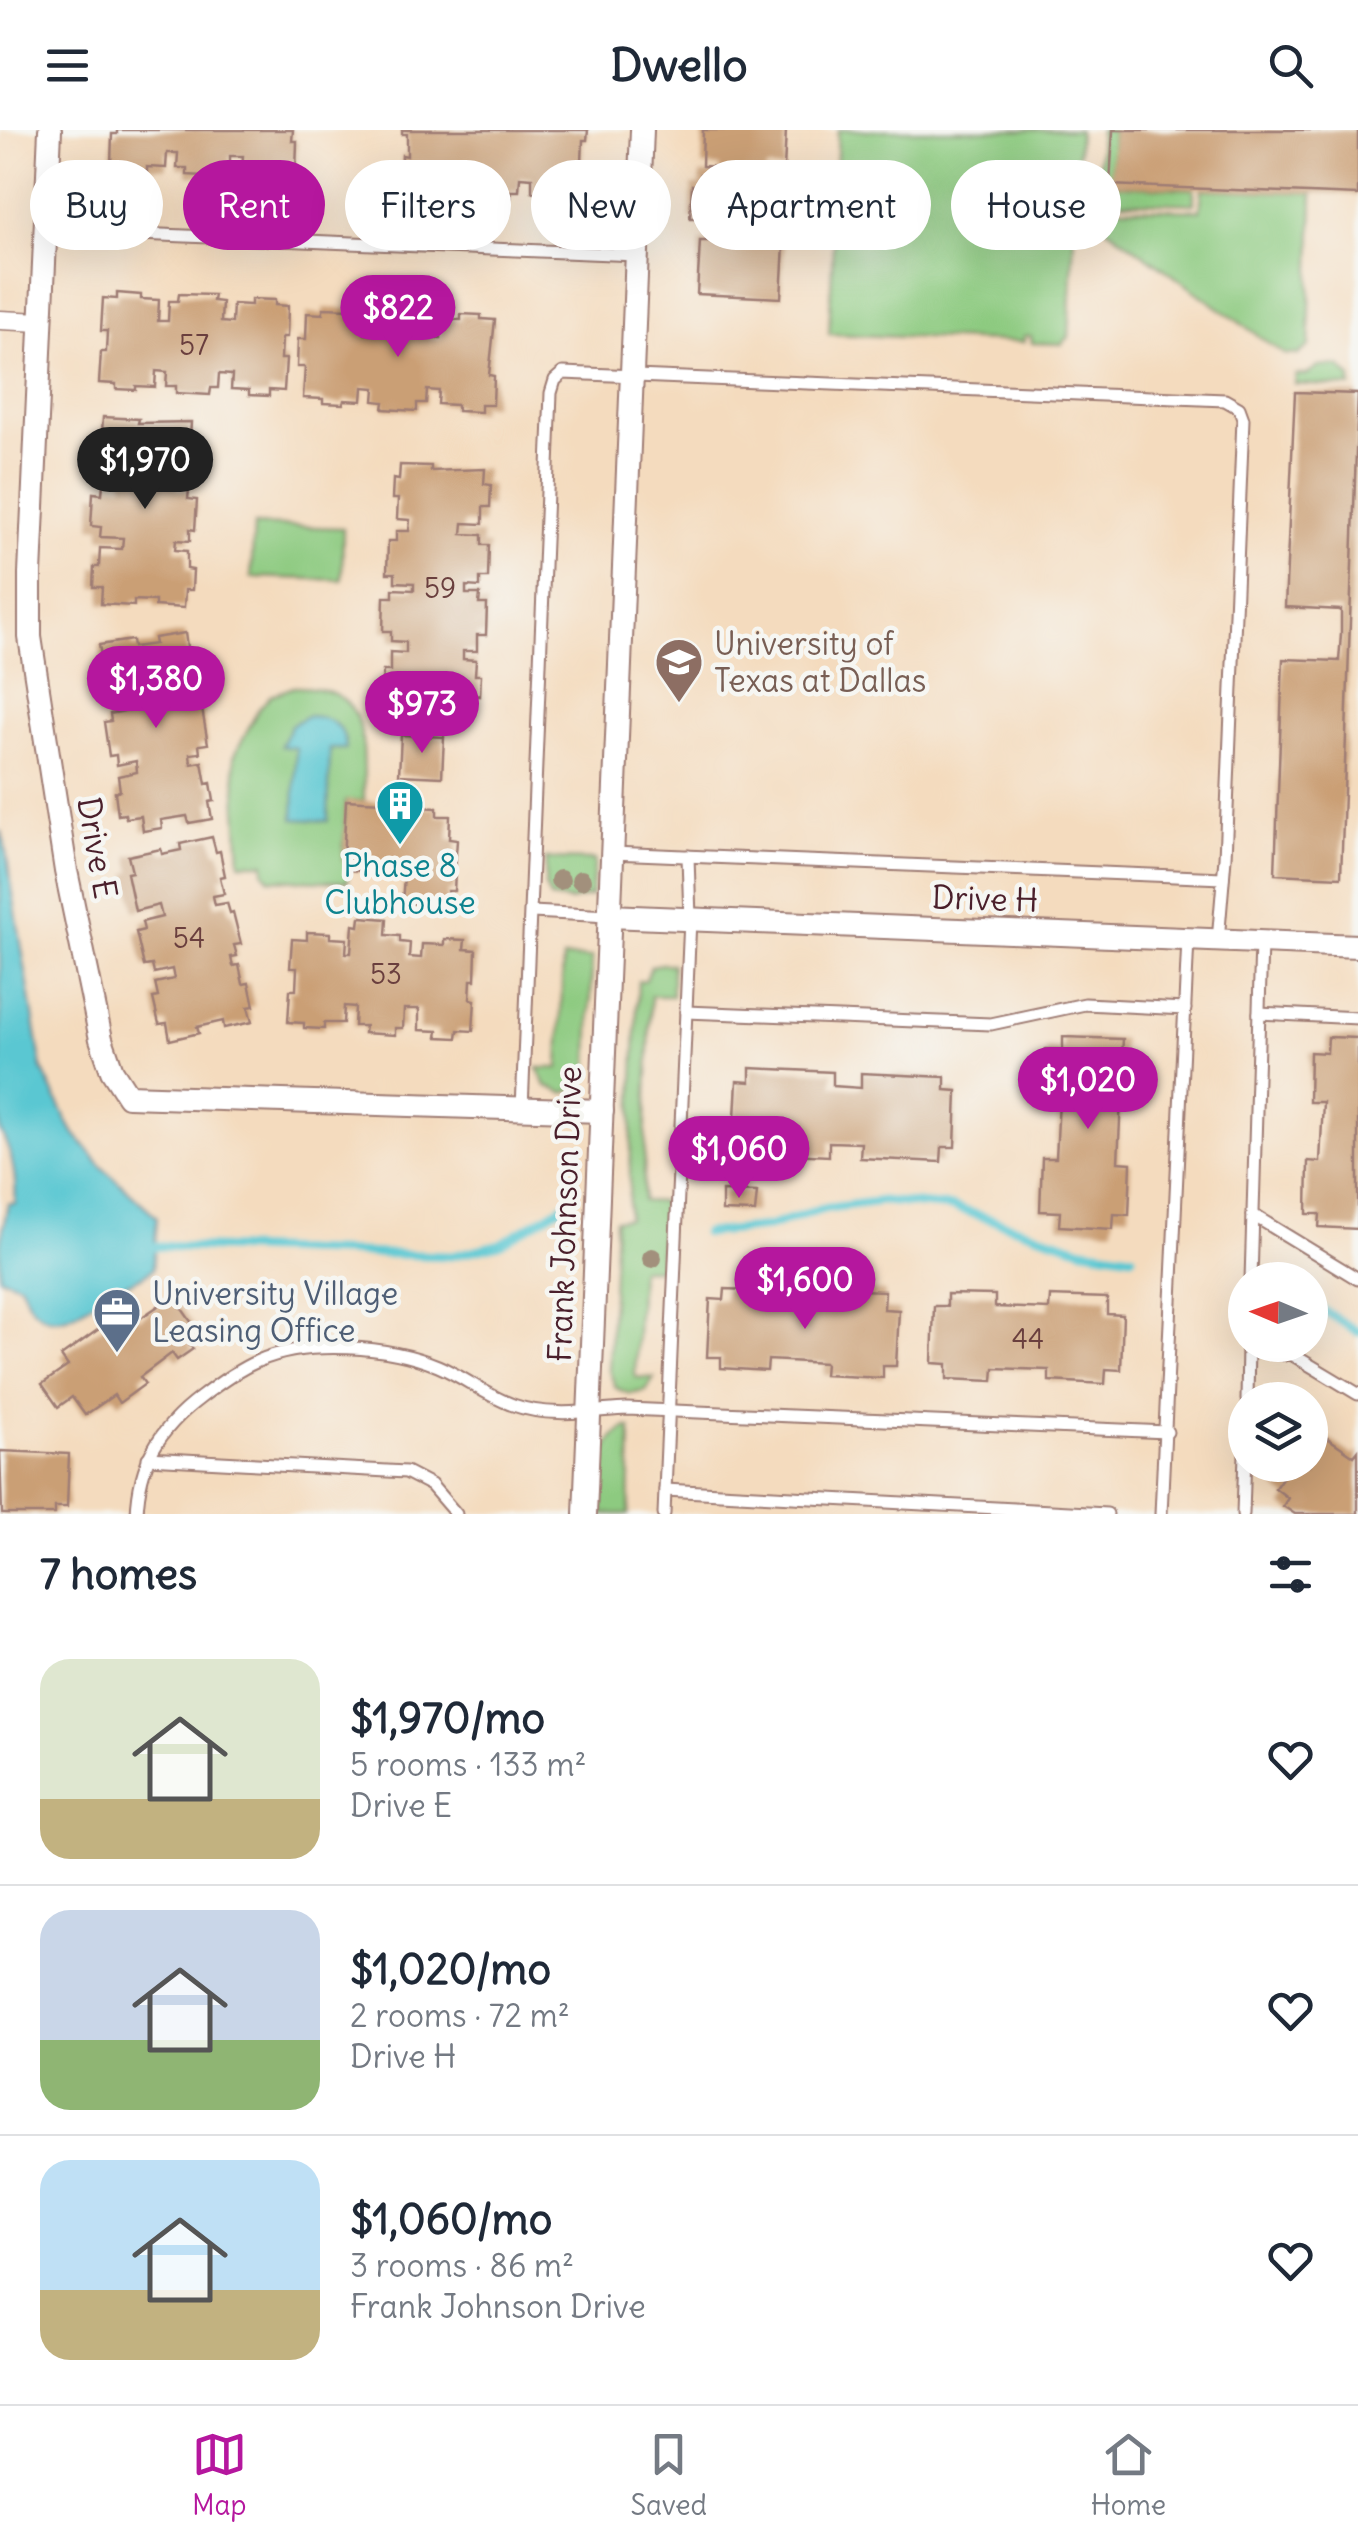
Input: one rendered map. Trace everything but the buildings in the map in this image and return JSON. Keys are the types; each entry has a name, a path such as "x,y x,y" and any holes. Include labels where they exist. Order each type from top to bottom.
{"street":[{"name":"Drive E","path":"48,160 50,130"},
{"name":"Frank Johnson Drive","path":"585,1514 642,130"},
{"name":"Drive E","path":"44,250 30,637 66,871 101,1039 112,1071 128,1096 602,1111"},
{"path":"0,320 41,322"},
{"name":"Drive H","path":"609,916 1358,946"}],"lane":[{"path":"163,235 636,255"},
{"path":"522,1109 551,393 555,380 564,373 1233,403 1243,419 1218,941"},
{"path":"610,853 1223,878"},
{"path":"664,1514 690,919 688,856"},
{"path":"532,912 609,916"},
{"path":"1161,1514 1188,939"},
{"path":"1251,1262 1261,942"},
{"path":"686,1012 991,1024 1084,1004 1184,1009"},
{"path":"1259,1013 1358,1018"},
{"path":"1253,1215 1358,1280"},
{"path":"137,1514 138,1489 148,1458 172,1419 226,1378 260,1360 296,1350 406,1354 441,1367 512,1405 547,1414 668,1411 1166,1432"},
{"path":"1305,1362 1358,1394"},
{"path":"148,1458 406,1472 431,1485 456,1514"},
{"path":"1243,1514 1244,1482"},
{"path":"665,1490 1107,1514"}],"green space":[{"path":"838,130 1079,130 1078,160 951,160 951,250 1073,250 1069,337 1062,344 1032,343 1031,336 1024,336 1024,342 829,334 833,250 931,250 931,160 837,160"},
{"path":"1100,130 1113,130 1112,160 1099,160"},
{"path":"1121,185 1194,189 1194,204 1121,202"},
{"path":"1202,189 1313,193 1309,346 1298,355 1284,354 1121,238 1121,208 1200,210"},
{"path":"1318,366 1340,367 1351,377 1351,387 1295,384 1296,375 1307,375"},
{"path":"254,525 343,528 342,580 251,577"},
{"path":"294,687 319,689 338,696 350,706 358,721 364,758 364,801 346,801 343,861 347,862 348,882 270,879 264,872 264,863 240,863 234,756 258,710 271,695"},
{"path":"546,859 595,860 591,896 570,901 550,898 545,886"},
{"path":"563,958 592,958 589,1070 579,1087 565,1093 546,1086 538,1068 559,1068"},
{"path":"672,964 672,996 651,996 643,1201 663,1202 659,1269 640,1269 635,1377 654,1378 646,1391 630,1394 616,1388 609,1371 615,1220 628,1218 638,981 646,980 651,966"},
{"path":"631,1428 629,1514 602,1514 606,1453 617,1434"}],"water":[{"path":"307,716 335,724 345,741 346,749 330,749 328,821 294,819 296,748 281,746 291,725"},
{"path":"0,830 42,1069 71,1129 103,1168 157,1217 153,1269 61,1318 40,1314 30,1305 20,1284 0,1277 0,1243 8,1204 15,1204 15,1194 11,1157 0,1130"}],"waterway":[{"path":"705,1233 768,1227 820,1209 882,1201 952,1207 1084,1249 1132,1256"},
{"path":"154,1246 451,1256 500,1244 568,1203"},
{"path":"1328,1313 1358,1332"}],"place":[{"name":"University of Texas at Dallas","path":"679,704"},
{"name":"Phase 8 Clubhouse","path":"400,846"},
{"name":"University Village Leasing Office","path":"117,1354"}]}
